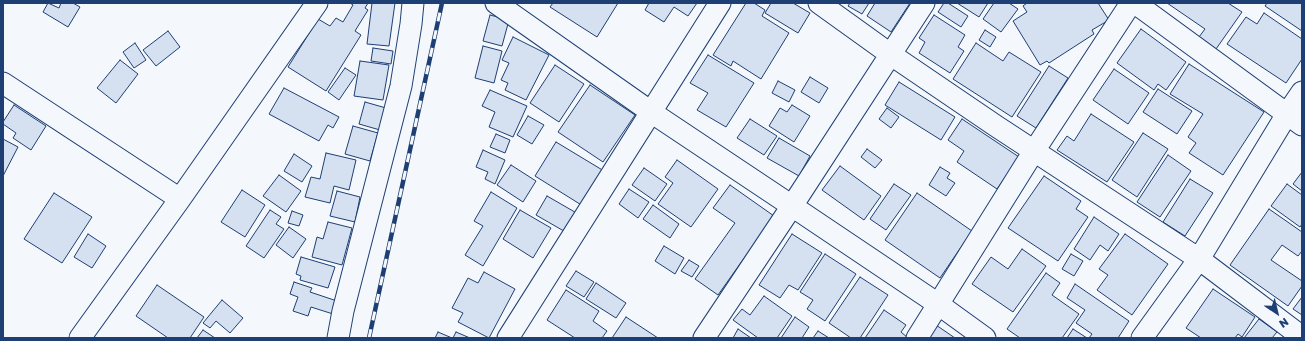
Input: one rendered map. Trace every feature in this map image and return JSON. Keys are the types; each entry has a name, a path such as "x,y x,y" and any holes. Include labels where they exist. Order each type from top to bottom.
{"street":[{"path":"80,338 317,3"},
{"path":"338,338 343,312 401,86 413,3"},
{"path":"496,3 651,112 938,304 985,338"},
{"path":"508,338 720,3"},
{"path":"819,3 890,54 1034,151 1199,259 1302,337"},
{"path":"704,338 924,3"},
{"path":"916,338 1034,151 1131,3"},
{"path":"1135,3 1294,119"},
{"path":"3,83 180,198"},
{"path":"1142,338 1199,259 1294,119 1302,92"}],"building":[{"path":"48,3 59,8 61,3 73,3 80,7 68,27 43,12"},
{"path":"350,3 368,3 365,8 368,10 355,31 361,35 326,91 288,67 318,19 330,26 336,18 343,22 353,5"},
{"path":"372,3 395,3 389,46 367,44"},
{"path":"553,3 618,3 597,37 550,7"},
{"path":"649,3 697,3 688,16 674,7 664,22 645,10"},
{"path":"746,3 754,3 765,10 762,16 789,33 761,79 733,61 731,66 713,55"},
{"path":"771,3 793,3 810,13 798,33 765,13"},
{"path":"850,3 869,3 862,14 848,6"},
{"path":"875,3 910,3 891,32 867,16"},
{"path":"944,3 948,3 968,16 961,27 938,12"},
{"path":"957,3 988,3 979,17"},
{"path":"994,3 1009,3 1018,9 1001,32 983,19"},
{"path":"1027,3 1098,3 1109,20 1092,30 1094,34 1049,63 1047,61 1040,65 1013,21 1027,12 1023,6"},
{"path":"1167,3 1228,3 1242,12 1216,49 1199,37 1205,29"},
{"path":"1267,3 1302,3 1302,31 1265,6"},
{"path":"1264,13 1302,39 1302,59 1286,83 1227,44 1246,17 1257,24"},
{"path":"490,15 509,20 502,46 483,41"},
{"path":"934,15 965,35 958,47 964,51 950,73 919,53 925,42 919,38"},
{"path":"1141,29 1186,62 1166,90 1158,84 1154,90 1117,63"},
{"path":"985,30 996,37 990,47 979,40"},
{"path":"168,31 180,47 156,66 143,50"},
{"path":"513,37 549,55 526,100 505,90 508,83 501,80 509,63 502,60"},
{"path":"135,43 146,60 134,68 123,52"},
{"path":"976,43 1003,61 1009,52 1041,72 1012,117 953,79"},
{"path":"483,46 502,51 494,83 475,78"},
{"path":"373,48 393,51 391,64 371,61"},
{"path":"708,55 754,83 726,127 697,110 708,93 690,83"},
{"path":"120,60 138,74 116,103 97,88"},
{"path":"360,61 389,65 383,100 354,96"},
{"path":"1189,64 1264,112 1223,175 1189,153 1196,143 1188,137 1203,114 1170,94"},
{"path":"555,65 584,84 559,122 530,103"},
{"path":"1049,66 1068,78 1036,128 1017,116"},
{"path":"345,68 356,75 339,100 328,92"},
{"path":"1114,69 1149,93 1128,124 1093,100"},
{"path":"810,77 828,88 819,103 801,92"},
{"path":"778,81 795,90 789,102 772,93"},
{"path":"899,82 955,117 941,140 885,105"},
{"path":"590,85 635,115 603,162 558,132"},
{"path":"284,88 339,117 333,128 328,125 319,141 269,114"},
{"path":"1158,89 1192,111 1177,134 1143,112"},
{"path":"490,90 527,106 513,137 489,127 495,112 482,106"},
{"path":"365,102 386,108 380,130 359,124"},
{"path":"14,105 46,126 31,150 13,138 16,133 3,124"},
{"path":"792,105 810,116 794,142 769,126 780,108 787,112"},
{"path":"887,108 899,117 891,128 879,119"},
{"path":"1091,114 1134,142 1107,182 1057,150 1067,136 1074,141"},
{"path":"528,116 544,125 532,144 517,135"},
{"path":"750,119 777,136 764,155 737,138"},
{"path":"962,119 1019,157 997,189 957,162 964,151 948,140"},
{"path":"353,126 378,133 370,161 345,154"},
{"path":"1143,133 1168,149 1137,197 1112,180"},
{"path":"496,134 510,140 505,153 490,147"},
{"path":"779,138 810,156 799,176 767,158"},
{"path":"3,139 18,147 3,176"},
{"path":"556,142 604,171 583,206 535,176"},
{"path":"867,149 882,160 875,168 861,157"},
{"path":"483,150 505,160 495,184 485,179 488,172 476,167"},
{"path":"326,153 356,160 349,190 334,186 330,203 305,197 311,177 320,179"},
{"path":"294,154 312,166 302,182 284,171"},
{"path":"1168,155 1191,171 1160,217 1137,202"},
{"path":"677,160 718,189 691,227 658,204 673,183 665,177"},
{"path":"511,165 536,181 523,202 497,185"},
{"path":"840,166 881,196 864,220 822,190"},
{"path":"940,167 950,173 947,178 955,183 946,196 929,185"},
{"path":"644,168 667,184 655,201 632,185"},
{"path":"1302,172 1302,191 1293,184"},
{"path":"279,175 301,191 286,212 263,196"},
{"path":"1044,176 1081,201 1076,209 1088,217 1058,261 1008,228"},
{"path":"1190,179 1213,193 1185,236 1163,222"},
{"path":"894,184 911,195 886,230 870,219"},
{"path":"1287,184 1302,195 1302,224 1300,227 1271,206"},
{"path":"730,185 774,216 718,295 695,279 735,223 713,208"},
{"path":"629,189 649,202 638,218 619,204"},
{"path":"242,190 265,205 245,237 221,222"},
{"path":"337,191 360,197 355,222 330,216"},
{"path":"491,192 517,208 483,266 465,255 483,226 474,221"},
{"path":"54,193 92,217 62,263 24,239"},
{"path":"917,193 972,231 940,278 885,240"},
{"path":"547,196 580,215 569,234 536,215"},
{"path":"653,205 679,224 670,238 643,219"},
{"path":"1269,209 1302,232 1302,251 1298,256 1282,245 1271,260 1302,281 1302,286 1288,306 1230,265"},
{"path":"270,210 281,217 276,224 284,229 264,258 246,246"},
{"path":"520,210 551,228 533,258 503,239"},
{"path":"292,211 303,215 299,226 288,223"},
{"path":"1094,217 1119,234 1108,251 1100,245 1090,260 1074,249"},
{"path":"328,222 352,228 342,265 312,257 317,237 323,239"},
{"path":"289,227 306,239 293,258 276,245"},
{"path":"88,234 106,246 92,268 74,257"},
{"path":"792,234 822,253 798,290 789,285 780,298 759,285"},
{"path":"1125,234 1168,264 1132,315 1097,290 1108,275 1099,269"},
{"path":"664,246 684,258 675,274 655,261"},
{"path":"1022,249 1046,266 1013,312 972,284 991,257 1008,269"},
{"path":"825,254 856,274 825,321 807,309 813,300 800,292"},
{"path":"1071,254 1083,261 1074,276 1062,269"},
{"path":"301,257 335,267 328,288 300,280 301,276 296,274"},
{"path":"689,260 699,266 692,277 681,271"},
{"path":"576,271 594,282 584,297 566,286"},
{"path":"484,272 515,289 489,338 458,322 463,313 452,308 468,278 478,283"},
{"path":"1046,273 1060,283 1052,295 1079,314 1062,338 1020,338 1007,329"},
{"path":"860,277 888,295 860,338 851,338 829,323"},
{"path":"294,282 312,288 310,292 337,301 333,314 311,307 308,316 293,311 298,297 290,294"},
{"path":"596,283 626,303 616,318 586,299"},
{"path":"1075,284 1129,321 1118,338 1089,338 1092,334 1076,323 1085,310 1067,298"},
{"path":"157,285 204,317 190,338 168,338 136,316"},
{"path":"1213,289 1255,317 1242,337 1238,334 1235,338 1201,338 1186,328"},
{"path":"566,290 599,311 593,321 607,331 602,338 575,338 547,320"},
{"path":"764,296 792,316 777,338 758,338 733,320 742,309 750,315"},
{"path":"1302,297 1302,315 1293,309"},
{"path":"222,300 243,318 230,333 216,321 210,328 203,323"},
{"path":"884,310 906,325 901,332 908,338 865,338"},
{"path":"626,317 658,338 612,338"},
{"path":"795,317 809,327 802,338 781,338"},
{"path":"1259,319 1277,332 1272,338 1244,338"},
{"path":"936,325 955,338 928,338"},
{"path":"738,329 751,338 733,338"},
{"path":"1073,329 1087,338 1067,338"},
{"path":"203,330 215,338 197,338"},
{"path":"818,331 829,338 813,338"},
{"path":"438,332 452,338 435,338"},
{"path":"456,332 470,338 453,338"}],"railway":[{"path":"369,338 442,3"}]}
